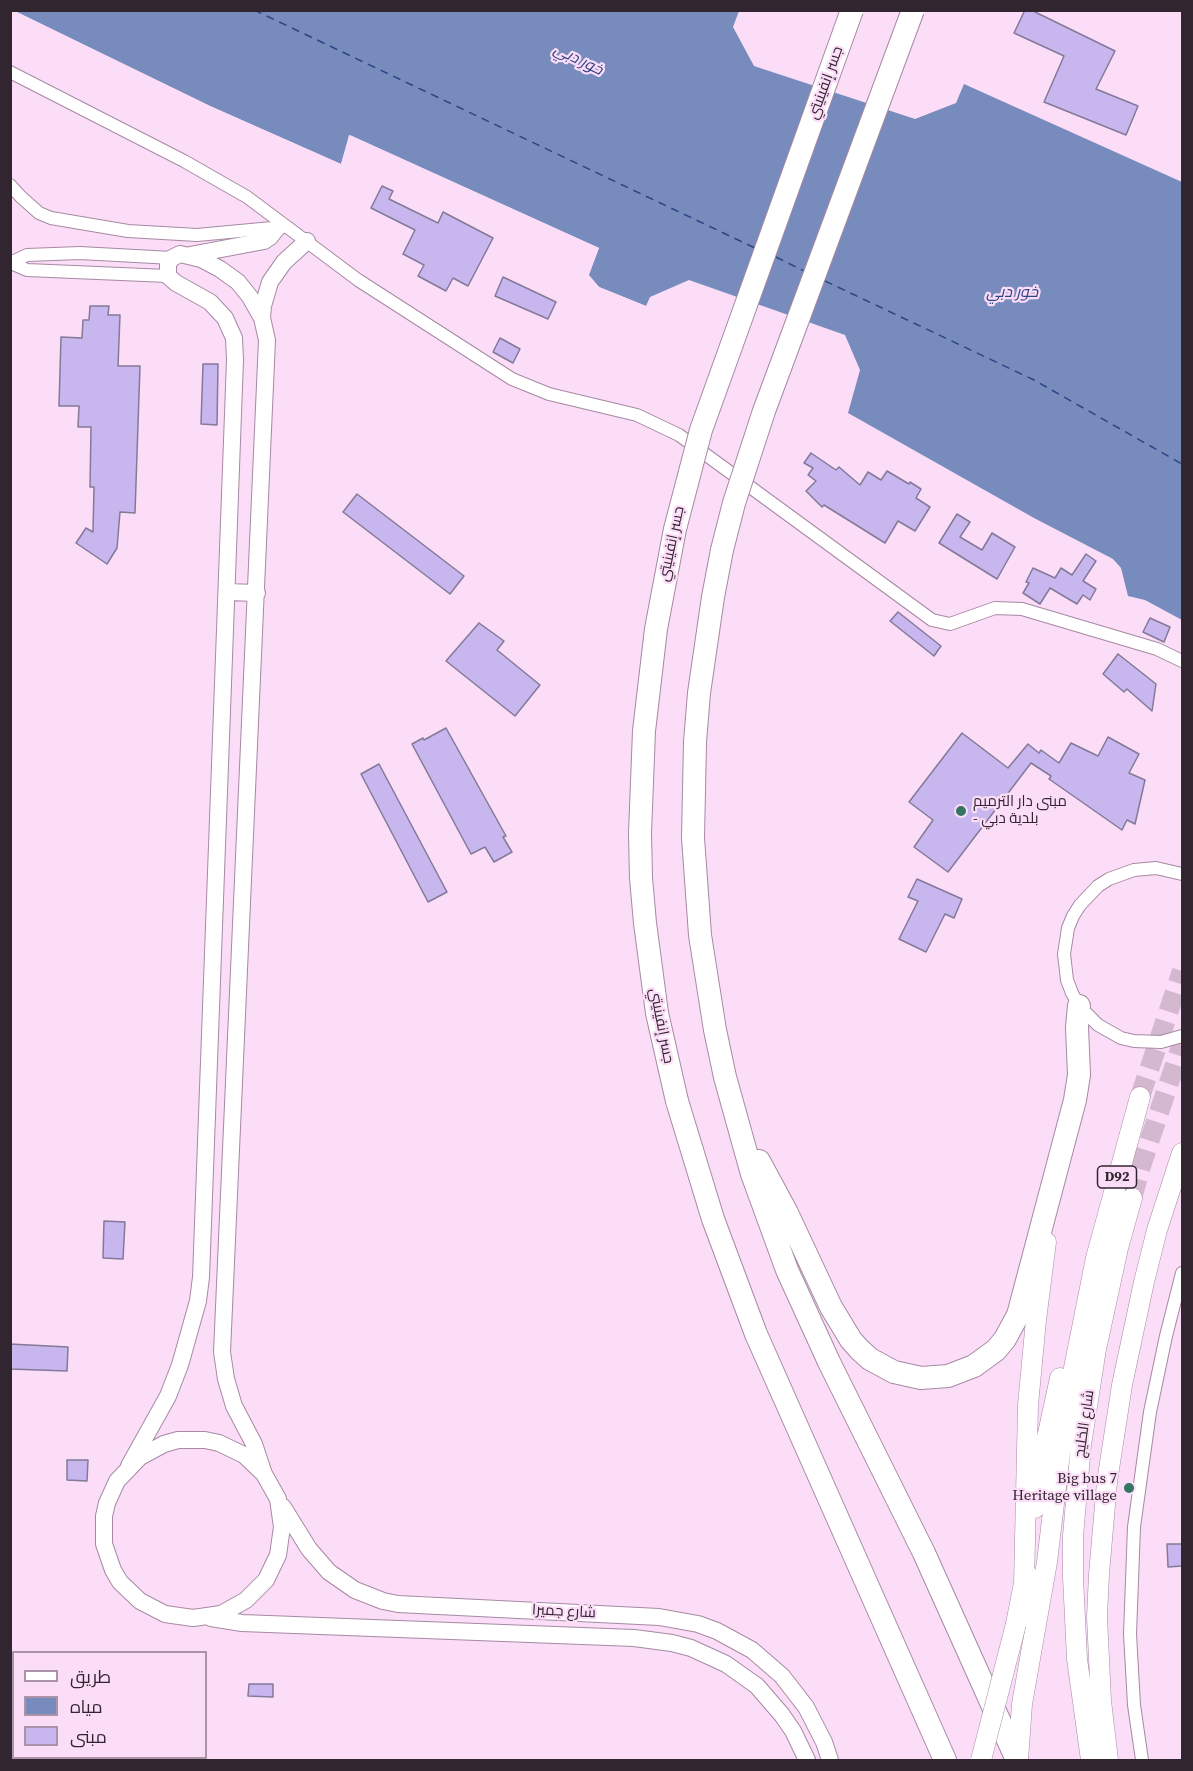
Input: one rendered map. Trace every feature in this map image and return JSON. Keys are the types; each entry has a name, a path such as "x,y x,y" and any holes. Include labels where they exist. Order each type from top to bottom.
{"highway":[{"name":"جسر إنفينيتي","path":"852,10 701,430 675,529 656,629 648,690 642,771 641,878 655,1002 677,1101 713,1219 756,1334 945,1761"},
{"path":"913,10 748,457 729,522 712,597 704,655 695,742 693,838 704,963 725,1077 737,1124 769,1223 807,1317 919,1543 1018,1761"},
{"path":"737,1124 775,1191 827,1299 851,1340 870,1359 907,1376 934,1377 961,1372 985,1359 1005,1339 1018,1315 1077,1088 1079,1006"}],"main road":[{"name":"شارع الخليج","path":"981,1761 1024,1585 1039,1480 1053,1405 1140,1097"},
{"path":"1108,1761 1101,1701 1097,1617 1107,1482 1122,1385 1135,1323 1157,1230 1182,1152"},
{"path":"1024,1585 1028,1405 1047,1229 1048,1197"},
{"name":"شارع الخليج","path":"1091,1761 1081,1700 1074,1618 1075,1513 1081,1445 1096,1349 1118,1248 1132,1198"},
{"name":"شارع الخليج","path":"1018,1761 1022,1704 1047,1562 1060,1453 1071,1383 1096,1258"}],"street":[{"path":"10,72 216,178 247,197 283,227 307,241 385,299 512,379 549,394 637,415 679,435 932,620 951,624 995,608 1022,609 1157,648 1182,661"},
{"path":"10,184 39,213 51,218 128,231 197,235 283,227"},
{"path":"168,276 167,270 180,256 264,241 283,227"},
{"path":"262,318 265,294 273,277 284,262 307,241"},
{"path":"80,253 180,256 201,259 238,282 262,318 267,340 268,362 222,1352 226,1379 234,1406 254,1444 264,1474 278,1499 282,1520 281,1541 273,1568 257,1591 221,1614 207,1617 179,1617 152,1609 130,1593 113,1570 104,1544 104,1516 112,1489 129,1466 168,1396 193,1323 201,1276 227,592 234,338 225,318 210,302 168,276 27,270 11,263 27,255 80,253"},
{"path":"227,592 257,593"},
{"path":"1182,874 1156,868 1134,870 1121,873 1098,886 1080,905 1068,928 1064,954 1067,980 1079,1006 1098,1025 1121,1038 1147,1043 1182,1036"},
{"path":"1142,1761 1134,1705 1130,1634 1134,1527 1150,1412 1182,1273"},
{"path":"129,1466 152,1449 164,1444 178,1440 205,1440 219,1443 244,1455 264,1474"},
{"name":"شارع جميرا","path":"278,1499 309,1549 329,1572 355,1590 383,1601 413,1605 660,1617 698,1624 726,1635 767,1662 795,1691 816,1724 830,1761"},
{"name":"شارع جميرا","path":"207,1617 242,1623 634,1638 672,1642 717,1659 757,1686 793,1731 807,1761"}],"water":[{"name":"خور دبي","path":"15,11 739,11 733,27 754,66 915,119 956,103 964,84 1182,182 1182,620 1145,600 1128,596 1121,568 1113,559 1034,518 848,413 860,370 845,335 689,280 650,297 646,306 599,287 588,275 599,248 350,135 341,164 210,106"}],"pier":[{"path":"12,10 210,106 341,164 349,135 599,248 589,275 599,287 646,306 645,309 598,289 586,277 585,274 595,249 351,139 344,165 340,167 208,109"}],"building":[{"path":"1025,10 1031,10 1115,51 1096,89 1138,106 1126,135 1044,102 1064,56 1014,33"},
{"path":"382,186 393,191 389,199 438,223 443,212 493,238 468,286 453,278 446,291 418,276 424,265 403,254 415,230 371,208"},
{"path":"503,277 556,302 548,319 495,296"},
{"path":"90,306 109,306 108,315 120,315 118,366 140,366 135,513 120,512 117,548 107,564 76,543 86,528 93,532 94,487 90,487 91,427 78,427 79,406 59,406 61,337 82,338 83,320 89,320"},
{"path":"500,338 520,349 513,363 493,352"},
{"path":"203,364 218,364 217,425 201,424"},
{"path":"811,453 836,470 839,467 860,485 868,472 881,480 887,471 921,489 916,498 930,507 915,531 898,521 885,543 824,505 822,507 806,491 816,481 808,475 813,468 804,463"},
{"path":"357,494 464,576 450,594 343,512"},
{"path":"957,514 970,522 960,537 982,550 992,533 1015,547 997,579 939,543"},
{"path":"1086,554 1096,561 1083,581 1096,589 1090,600 1083,595 1077,604 1050,588 1040,604 1023,593 1029,583 1026,582 1033,568 1055,578 1061,568 1072,575"},
{"path":"898,612 941,646 934,656 890,621"},
{"path":"1150,618 1170,627 1164,642 1143,632"},
{"path":"479,623 504,641 497,650 540,685 515,716 446,661"},
{"path":"1118,654 1156,684 1152,711 1127,689 1124,692 1103,674"},
{"path":"446,728 506,836 503,837 512,852 494,862 485,847 471,854 412,744"},
{"path":"962,733 1008,768 1028,744 1039,753 1041,750 1059,763 1071,743 1098,756 1108,737 1139,754 1129,773 1145,780 1135,824 1127,820 1122,830 1049,779 1051,776 1031,763 948,872 914,847 933,820 909,802"},
{"path":"379,764 447,892 428,902 361,774"},
{"path":"917,879 962,899 954,918 945,914 926,952 899,939 918,901 908,897"},
{"path":"104,1221 125,1222 123,1259 103,1258"},
{"path":"10,1344 68,1347 67,1371 10,1369"},
{"path":"67,1460 88,1460 87,1481 67,1480"},
{"path":"1167,1544 1182,1544 1182,1566 1168,1567"},
{"path":"249,1684 273,1684 273,1697 248,1696"}],"ferry route":[{"path":"254,10 755,248"},
{"path":"776,257 804,271"},
{"path":"825,281 1034,380 1182,464"}],"tunnel":[{"path":"1140,1097 1182,971"},
{"path":"1132,1198 1182,1044"}],"place":[{"name":"مبنى دار الترميم - بلدية دبي","path":"961,811"},
{"name":"Big bus 7 Heritage village","path":"1129,1488"}]}
